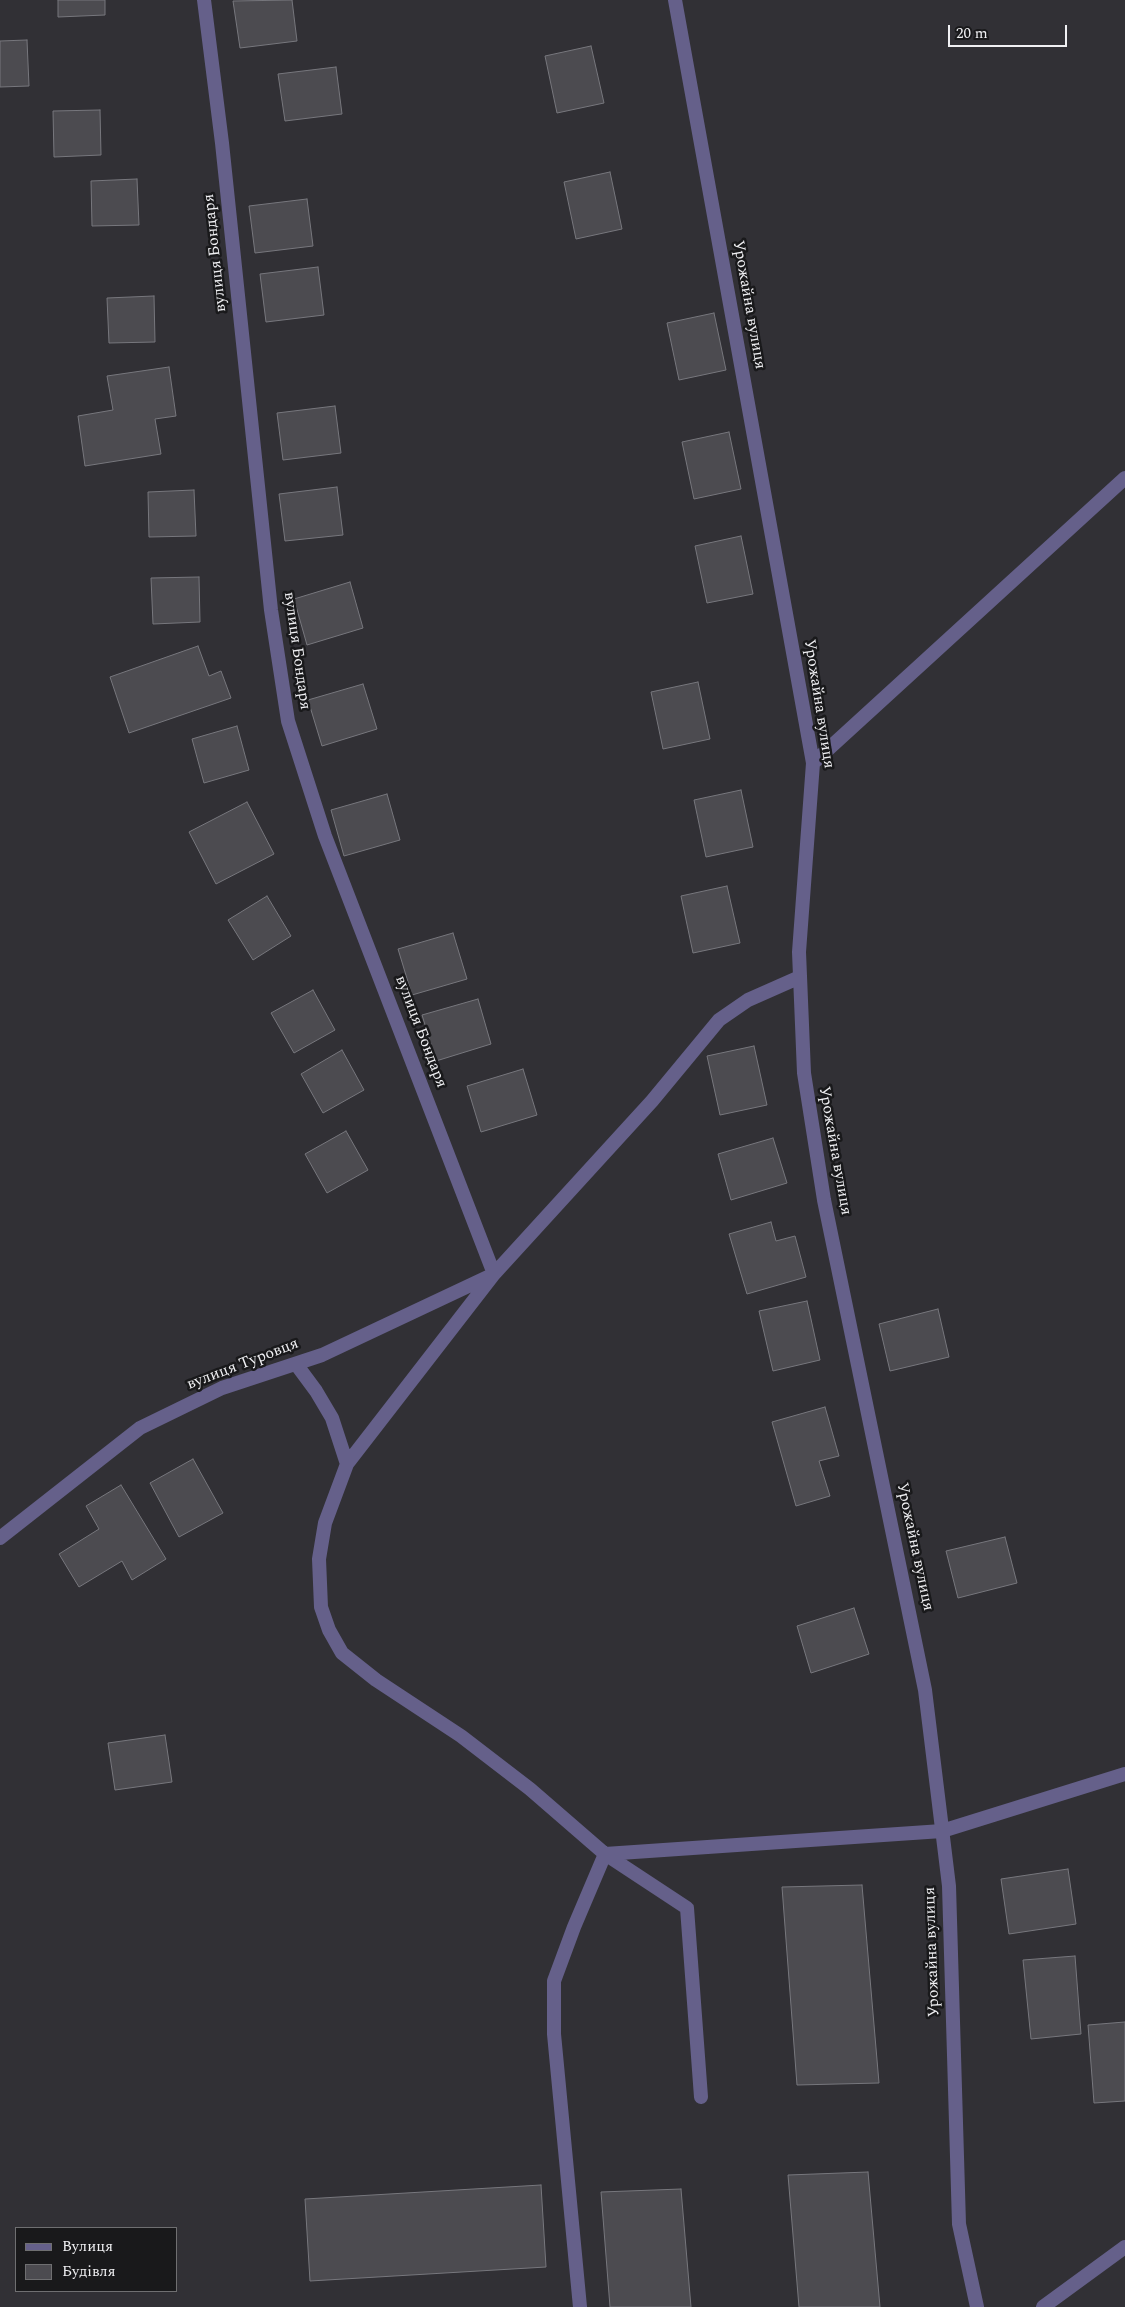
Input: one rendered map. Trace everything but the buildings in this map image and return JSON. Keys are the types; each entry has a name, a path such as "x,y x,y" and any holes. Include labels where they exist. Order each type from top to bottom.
{"street":[{"name":"вулиця Бондаря","path":"204,0 222,143 271,610 288,721 326,836 494,1274"},
{"name":"Урожайна вулиця","path":"675,0 813,763 799,952 804,1073 824,1200 925,1690 949,1886 959,2224 977,2307"},
{"path":"813,763 1125,478"},
{"path":"701,2097 688,1908 605,1854 530,1789 461,1736 376,1680 342,1653 328,1630 321,1607 319,1559 325,1523 347,1464 494,1274 652,1101 719,1020 748,1000 800,976"},
{"name":"вулиця Туровця","path":"0,1538 140,1428 222,1388 322,1355 494,1274"},
{"path":"296,1364 316,1391 332,1418 347,1464"},
{"path":"605,1854 942,1831 1125,1774"},
{"path":"580,2307 554,2034 554,1981 574,1927 605,1854"},
{"path":"1043,2307 1125,2248"}]}
